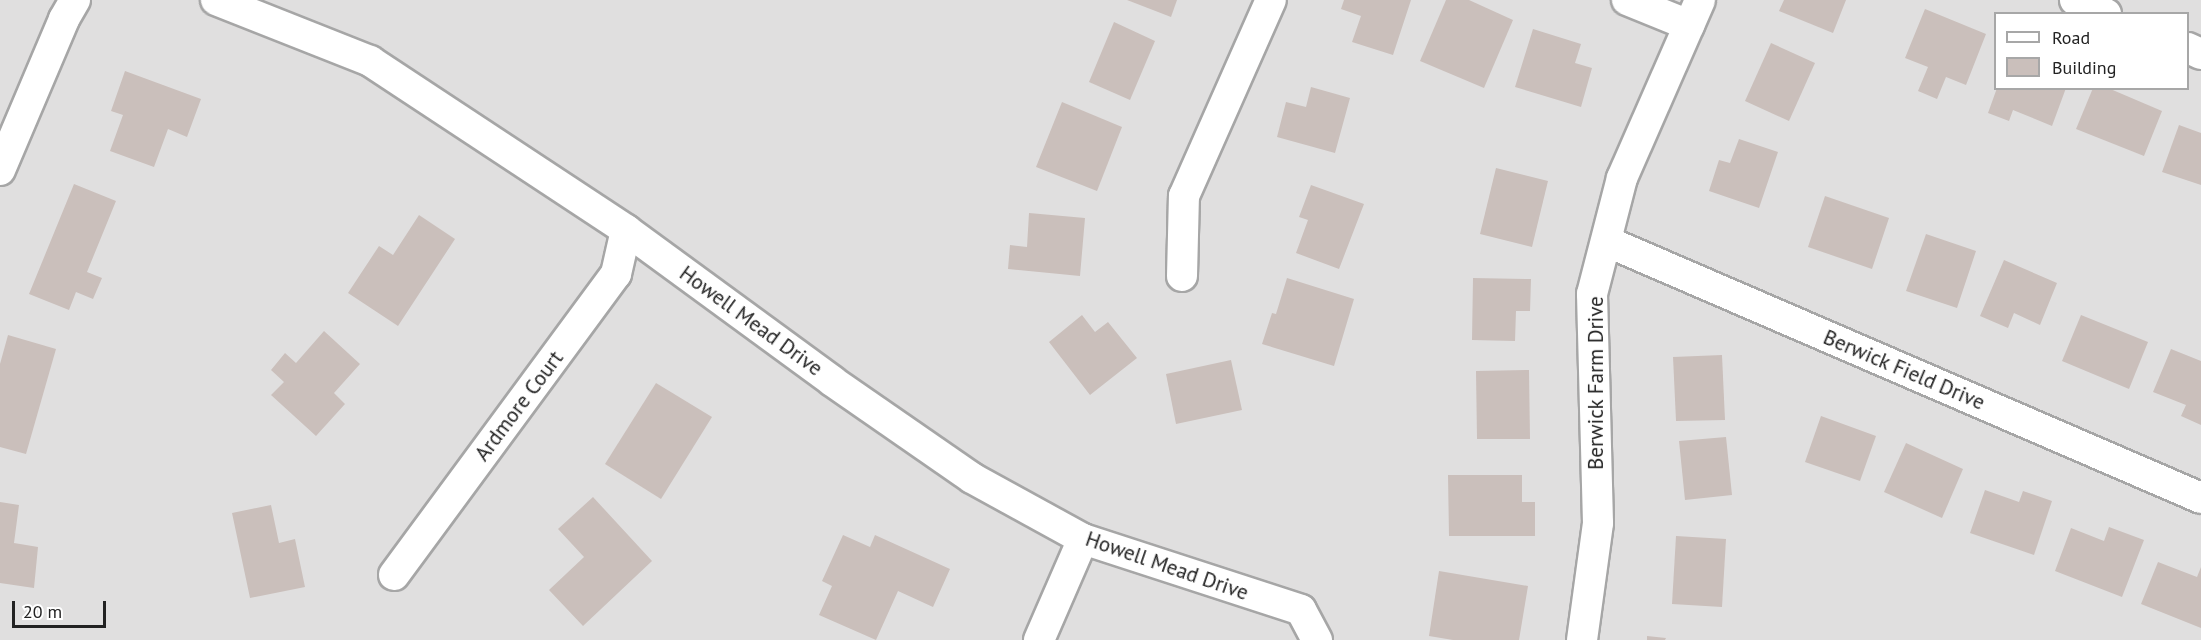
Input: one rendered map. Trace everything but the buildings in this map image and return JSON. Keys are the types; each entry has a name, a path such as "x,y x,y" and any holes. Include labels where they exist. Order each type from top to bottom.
{"street":[{"path":"0,170 64,19 75,0"},
{"name":"Howell Mead Drive","path":"216,0 370,61 626,230 832,381 972,478 1083,539 1301,610 1317,640"},
{"path":"1182,276 1184,196 1271,0"},
{"path":"1627,0 1695,13"},
{"path":"2075,0 2102,12"},
{"name":"Berwick Farm Drive","path":"1582,640 1598,523 1592,294 1608,242 1622,178 1695,13"},
{"name":"Ardmore Court","path":"394,575 616,274 626,230"},
{"name":"Berwick Field Drive","path":"1608,242 2201,498"},
{"path":"1039,640 1083,539"}],"shaded area":[{"path":"0,0 2201,0 2201,640 0,640"}]}
